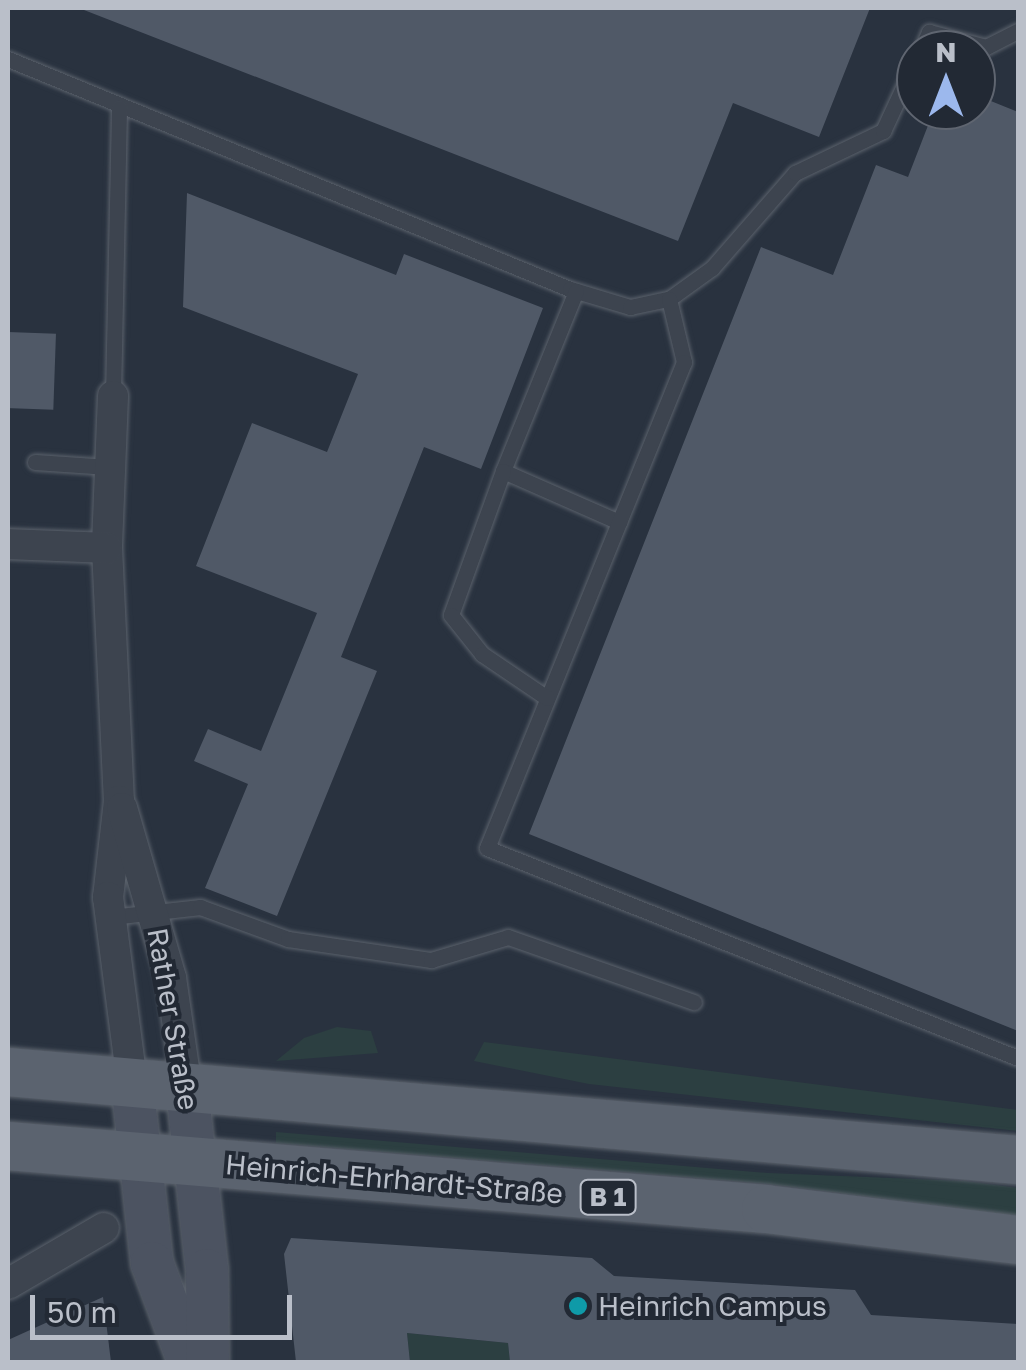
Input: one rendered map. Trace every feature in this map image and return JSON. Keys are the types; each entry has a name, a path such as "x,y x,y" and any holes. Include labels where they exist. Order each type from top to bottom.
{"main road":[{"path":"8,1072 1018,1160"},
{"name":"Heinrich-Ehrhardt-Straße","path":"8,1146 766,1209 1018,1240"}],"street":[{"name":"Rather Straße","path":"112,396 108,548 119,801 111,917 152,1263 189,1362"},
{"path":"8,544 108,548"},
{"name":"Rather Straße","path":"119,801 153,910 178,1014 196,1162 208,1362"},
{"path":"8,1284 104,1228"}],"lane":[{"path":"8,60 576,291 630,306 669,300 712,268 796,174 883,130 896,102"},
{"path":"112,396 119,107"},
{"path":"548,698 482,654 451,615 502,471 576,291"},
{"path":"669,300 684,362 487,848 1018,1058"},
{"path":"35,462 108,467"},
{"path":"502,471 619,522"},
{"path":"111,917 200,908 288,938 396,958 431,960 508,937 694,1002"}],"shaded area":[{"path":"337,1027 371,1031 378,1053 276,1061 304,1038"},
{"path":"484,1042 1018,1110 1018,1131 589,1084 474,1061"},
{"path":"276,1132 768,1173 965,1181 1018,1188 1018,1216 769,1184 276,1143"},
{"path":"407,1333 508,1343 510,1362 410,1362"}],"building":[{"path":"870,8 819,137 733,103 678,241 84,10"},
{"path":"996,103 1018,112 1018,1031 529,834 761,247 833,275 876,165 908,177 926,130 996,130"},
{"path":"187,193 396,275 404,254 543,308 481,469 424,447 341,657 377,671 277,916 205,888 248,784 194,761 208,729 261,751 317,613 196,566 252,423 327,452 358,374 183,307"},
{"path":"8,332 56,334 53,410 8,408"},
{"name":"Heinrich Campus","path":"291,1238 592,1258 614,1276 855,1290 871,1315 1018,1324 1018,1362 510,1362 508,1343 407,1333 410,1362 296,1362 284,1254"},
{"path":"103,1297 111,1362 8,1362 8,1340"}],"place":[{"name":"Heinrich Campus","path":"578,1306"}]}
